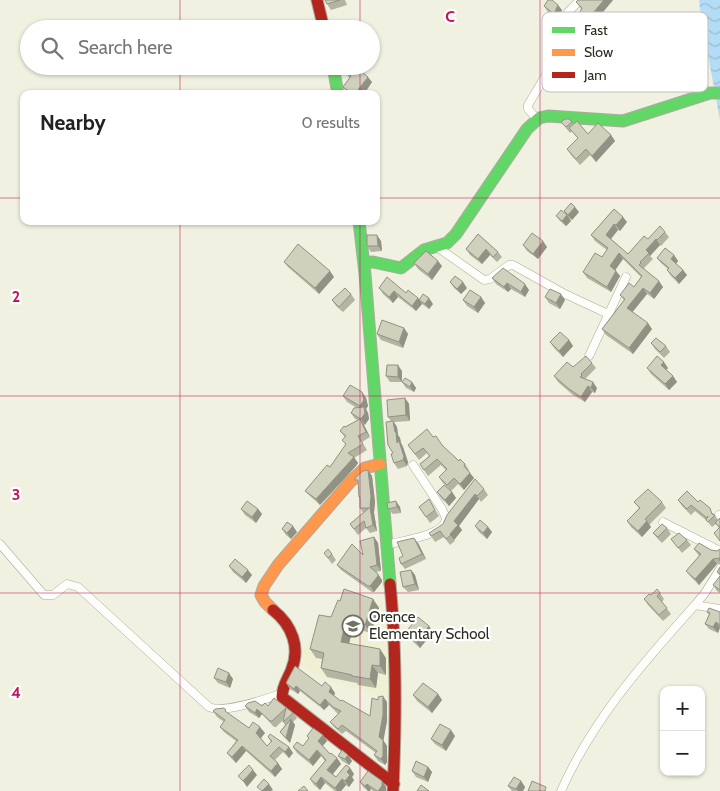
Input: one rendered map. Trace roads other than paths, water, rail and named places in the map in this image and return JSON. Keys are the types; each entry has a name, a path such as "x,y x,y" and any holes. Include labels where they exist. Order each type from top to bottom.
{"street":[{"path":"317,0 322,20"},
{"path":"568,12 580,0"},
{"path":"335,75 337,90"},
{"path":"537,119 528,109 528,105 542,82"},
{"path":"364,263 371,261 389,267 401,268 424,250 447,243 456,234 527,128 537,119 548,116 623,121 715,93"},
{"path":"359,225 393,615 395,661 393,788"},
{"path":"437,247 484,280 490,279 509,265 513,265 563,293 608,314"},
{"path":"589,356 626,277"},
{"path":"380,464 365,468 355,477 278,566 262,591 262,599 284,618 293,637 294,660 281,694 284,700 393,788"},
{"path":"386,545 432,533 441,528 445,521 442,509 413,465"},
{"path":"663,522 720,551"},
{"path":"0,544 44,595 53,595 67,584 78,587 209,707 219,709 232,707 281,694"},
{"path":"561,791 616,696 639,667 705,593 720,569"},
{"path":"695,605 720,609"}],"water":[{"path":"699,0 720,0 720,120 708,55 708,12 700,12"}],"place":[{"name":"Orence Elementary School","path":"353,626"}]}
